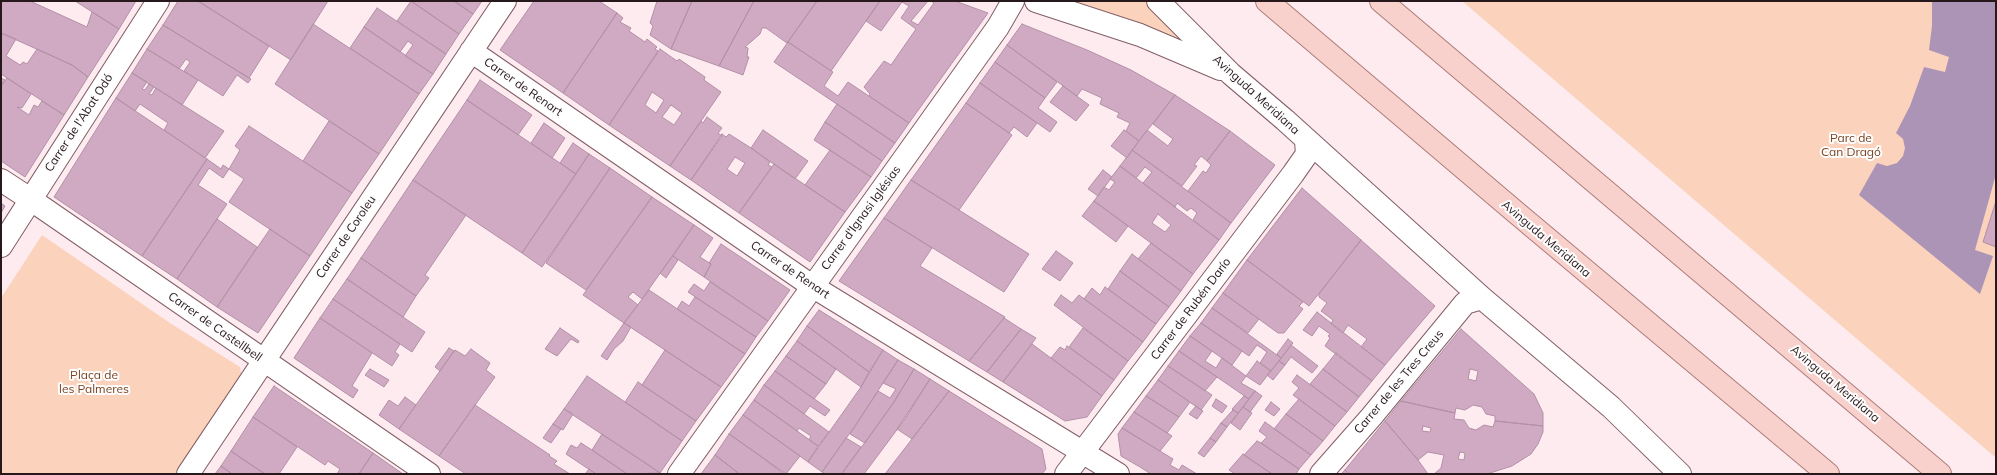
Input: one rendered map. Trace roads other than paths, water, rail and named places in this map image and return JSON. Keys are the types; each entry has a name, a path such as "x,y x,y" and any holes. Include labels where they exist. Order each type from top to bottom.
{"main road":[{"name":"Avinguda Meridiana","path":"1267,1 1518,215 1828,474"},
{"name":"Avinguda Meridiana","path":"1380,1 1940,474"}],"street":[{"name":"Carrer de l'Abat Odó","path":"1,246 158,1"},
{"name":"Carrer de Coroleu","path":"188,474 505,1"},
{"name":"Carrer d'Ignasi Iglésias","path":"679,474 998,27 1013,1"},
{"path":"1036,1 1140,35 1231,74"},
{"name":"Avinguda Meridiana","path":"1158,1 1231,74 1482,298 1611,407 1680,474"},
{"name":"Carrer de Renart","path":"471,52 812,286 1118,474"},
{"name":"Carrer de Rubén Darío","path":"1066,474 1293,174 1307,154 1306,141"},
{"name":"Carrer de Castellbell","path":"1,180 429,474"},
{"name":"Carrer de les Tres Creus","path":"1321,474 1372,416 1465,303 1482,298"}],"park label":[{"name":"Parc de Can Dragó","path":"1851,145"},
{"name":"Plaça de les Palmeres","path":"94,382"}]}
